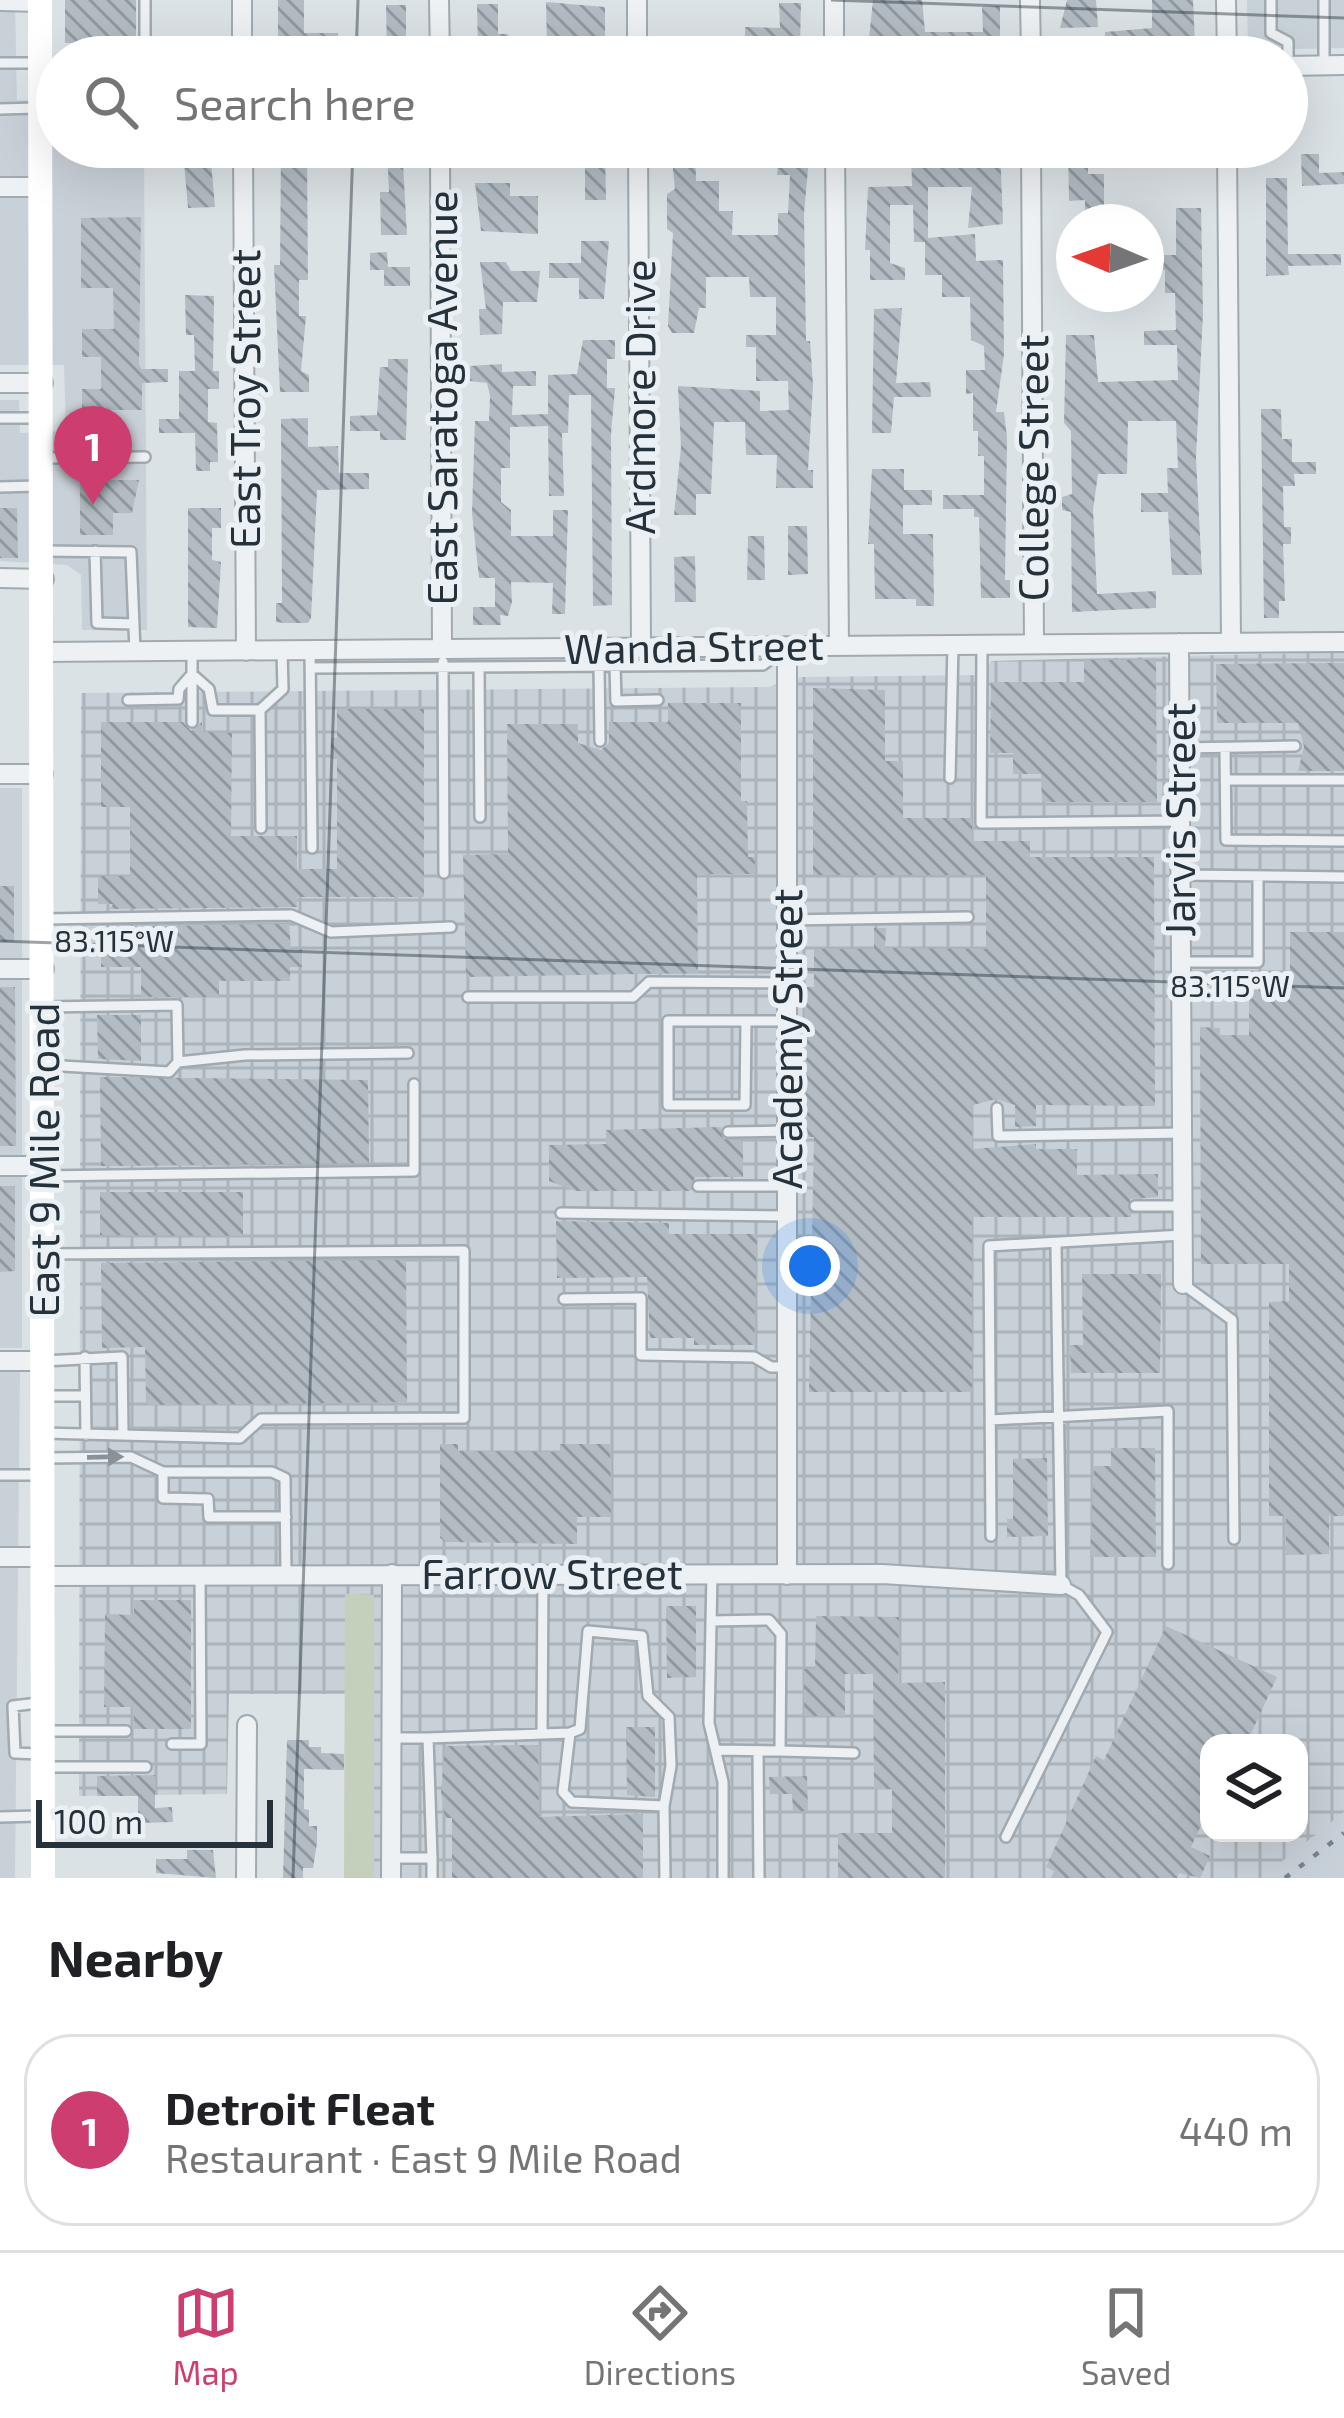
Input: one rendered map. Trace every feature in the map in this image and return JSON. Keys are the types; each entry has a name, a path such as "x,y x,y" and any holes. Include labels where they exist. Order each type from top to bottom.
{"main road":[{"name":"East 9 Mile Road","path":"40,1 42,36"},
{"name":"East 9 Mile Road","path":"41,168 43,1878"}],"street":[{"path":"242,0 242,36"},
{"path":"439,0 440,36"},
{"path":"637,0 638,36"},
{"path":"834,0 834,36"},
{"path":"1030,0 1030,36"},
{"path":"1226,0 1227,36"},
{"path":"0,1 40,1"},
{"name":"East Troy Street","path":"243,168 246,651"},
{"name":"East Saratoga Avenue","path":"440,168 443,658"},
{"name":"Ardmore Drive","path":"638,168 641,648"},
{"path":"835,168 839,646"},
{"name":"College Street","path":"1031,168 1034,644"},
{"path":"1227,168 1231,643"},
{"path":"0,187 40,187"},
{"path":"0,383 43,383"},
{"path":"0,578 44,579"},
{"name":"Wanda Street","path":"44,652 282,651 310,660 599,657 641,648 1344,642"},
{"name":"Jarvis Street","path":"1179,644 1184,1284"},
{"name":"Academy Street","path":"787,646 787,1575"},
{"path":"0,774 43,774"},
{"path":"0,969 44,969"},
{"path":"0,1166 42,1171"},
{"path":"0,1361 43,1360"},
{"name":"Farrow Street","path":"0,1557 43,1567 200,1575 712,1574 1060,1585"},
{"path":"392,1574 392,1868"},
{"path":"246,1878 247,1725"}],"lane":[{"path":"145,0 145,36"},
{"path":"1271,0 1271,33 1277,36"},
{"path":"1324,0 1334,65"},
{"path":"0,63 36,80"},
{"path":"0,110 36,89"},
{"path":"0,418 43,418"},
{"path":"43,458 145,457"},
{"path":"0,487 43,486"},
{"path":"44,551 132,554 134,652"},
{"path":"95,551 97,622 134,624"},
{"path":"950,778 953,645"},
{"path":"982,645 981,823 1180,821"},
{"path":"599,657 615,666 763,665 787,646"},
{"path":"192,651 192,722"},
{"path":"192,674 209,689 213,710 260,710 283,688 282,651"},
{"path":"599,657 600,741"},
{"path":"443,658 444,873"},
{"path":"478,658 480,818"},
{"path":"310,660 311,848"},
{"path":"615,666 616,701 658,700"},
{"path":"128,700 178,700 179,689 192,674"},
{"path":"260,710 261,828"},
{"path":"1180,748 1295,746"},
{"path":"1226,749 1226,840 1344,841"},
{"path":"1226,780 1344,780"},
{"path":"1181,875 1344,877"},
{"path":"1181,962 1258,962 1258,876"},
{"path":"44,919 291,915 332,932 451,927"},
{"path":"787,920 968,917"},
{"path":"468,998 634,997 649,982 787,982"},
{"path":"44,1007 177,1005 178,1062 170,1072 44,1065"},
{"path":"746,1021 745,1105 668,1105 668,1021 746,1021 787,1021"},
{"path":"178,1062 245,1054 408,1054"},
{"path":"42,1171 414,1171 414,1084"},
{"path":"997,1108 998,1136 1182,1133"},
{"path":"728,1132 787,1131"},
{"path":"698,1186 787,1186"},
{"path":"1135,1207 1183,1206"},
{"path":"561,1214 787,1216"},
{"path":"991,1536 989,1246 1056,1246 1183,1235"},
{"path":"1006,1837 1107,1632 1079,1594 1060,1585 1056,1246"},
{"path":"0,1475 86,1435 240,1438 261,1419 464,1418 464,1251 43,1254"},
{"path":"1184,1284 1232,1320 1234,1540"},
{"path":"564,1299 641,1298 641,1355 754,1357 771,1367 787,1367"},
{"path":"85,1357 86,1435"},
{"path":"43,1360 122,1357 123,1435"},
{"path":"43,1396 86,1396"},
{"path":"990,1420 1044,1420 1056,1413 1168,1411 1168,1564"},
{"path":"43,1456 131,1456 163,1472 272,1472 285,1478 286,1575"},
{"path":"163,1472 163,1498 208,1499"},
{"path":"209,1472 208,1517 286,1517"},
{"path":"542,1734 543,1574"},
{"path":"712,1574 710,1723 723,1782 723,1878"},
{"path":"172,1744 201,1744 200,1575"},
{"path":"711,1621 776,1624 781,1634 780,1751"},
{"path":"392,1738 580,1729 588,1631 642,1636 648,1696 669,1718 665,1878"},
{"path":"0,1706 44,1703"},
{"path":"13,1706 15,1753 126,1731"},
{"path":"570,1733 563,1792 572,1802 664,1806"},
{"path":"428,1738 432,1878"},
{"path":"716,1750 854,1753"},
{"path":"758,1750 759,1878"},
{"path":"43,1751 146,1767"},
{"path":"0,1816 43,1816"},
{"path":"392,1868 432,1858"}],"shaded area":[{"path":"0,0 15,0 17,100 36,100 36,168 144,168 147,630 82,630 81,575 67,565 0,561 0,400 19,400 20,433 66,431 64,365 0,365"},
{"path":"1247,0 1344,0 1344,48 1308,49 1308,36 1248,36"},
{"path":"1344,652 1344,1812 1308,1841 1308,1734 1200,1734 1200,1842 1306,1842 1261,1878 374,1878 374,1596 346,1594 345,1694 229,1694 227,1794 79,1796 81,693 768,687 802,677 982,675 991,661"},
{"path":"0,788 22,788 22,1348 0,1348"},
{"path":"0,1370 20,1370 15,1878 0,1878"},
{"path":"1344,1809 1344,1878 1260,1878 1308,1842"}],"green space":[{"path":"345,1594 374,1595 374,1878 344,1878"}],"building":[{"path":"65,0 136,0 136,36 65,36"},
{"path":"278,0 304,0 304,33 338,33 338,36 278,36"},
{"path":"873,0 922,0 925,32 983,32 982,7 1000,6 1000,36 869,36"},
{"path":"1067,0 1096,0 1098,27 1060,28"},
{"path":"1152,0 1193,0 1195,36 1105,36 1105,32 1152,28"},
{"path":"546,2 605,7 605,36 547,36"},
{"path":"779,3 801,3 800,36 745,36 745,27 780,28"},
{"path":"477,4 498,4 498,34 508,36 478,36"},
{"path":"386,5 406,5 406,36 387,36"},
{"path":"1308,154 1319,154 1319,173 1344,172 1344,184 1302,186 1301,168 1308,168"},
{"path":"184,168 212,168 215,207 188,208"},
{"path":"281,168 307,168 308,280 299,280 299,316 306,316 301,371 309,375 309,392 280,392 274,265 280,265"},
{"path":"388,168 403,168 407,235 381,235 380,192 389,192"},
{"path":"585,168 605,168 606,200 585,200"},
{"path":"673,168 696,168 696,181 719,181 719,211 733,211 732,235 778,235 778,213 788,213 790,175 777,175 778,168 808,168 804,213 806,341 810,341 813,385 808,470 813,470 813,488 776,488 777,455 746,455 745,422 714,422 711,494 696,494 696,515 674,515 681,447 678,386 760,391 760,411 789,410 788,381 756,381 756,347 746,347 746,335 776,335 776,297 750,297 749,277 706,277 706,308 699,308 694,333 672,333 668,326 673,233 667,229 667,194 675,189"},
{"path":"911,168 1001,168 1003,224 968,228 972,187 928,187 928,238 975,234 976,261 1003,260 1004,354 996,412 1004,412 1007,437 1005,580 1010,580 1010,598 981,598 979,517 974,517 974,509 943,509 943,495 984,495 984,456 978,456 973,393 966,394 966,370 985,370 984,346 971,340 970,297 942,297 942,275 925,275 925,242 914,242 913,205 890,205 890,263 905,268 905,280 870,280 870,250 865,250 868,187 912,186"},
{"path":"1068,168 1104,174 1104,204 1085,204 1085,200 1069,201"},
{"path":"1266,178 1287,178 1288,254 1341,254 1341,265 1288,266 1289,275 1266,276"},
{"path":"475,183 510,183 510,196 538,196 538,234 481,231"},
{"path":"1176,208 1201,208 1203,313 1196,458 1202,575 1172,575 1168,512 1141,512 1141,493 1168,493 1167,468 1178,468 1176,421 1128,421 1127,474 1098,474 1093,510 1097,594 1156,591 1156,608 1072,612 1071,512 1062,510 1062,497 1072,494 1071,431 1064,423 1066,335 1094,335 1098,382 1178,380 1177,345 1144,345 1144,331 1176,330 1175,293 1165,293 1164,255 1176,255"},
{"path":"141,217 139,363 141,369 168,369 168,382 142,383 142,410 82,410 82,389 101,389 101,357 82,357 82,329 114,329 113,288 81,288 81,218"},
{"path":"581,241 609,241 604,299 579,299 579,278 549,278 549,263 581,263"},
{"path":"387,252 388,267 410,267 410,286 384,286 384,270 370,270 370,253"},
{"path":"480,262 506,262 511,271 540,271 537,302 503,302 502,334 480,335 479,309 486,309"},
{"path":"185,295 214,296 213,371 219,371 219,389 208,389 208,422 217,423 218,462 210,462 210,471 196,471 195,433 159,433 159,419 179,419 179,371 195,371 194,335 186,335"},
{"path":"902,308 896,383 930,382 931,397 894,397 891,433 872,433 874,309"},
{"path":"583,340 615,340 615,359 607,359 607,388 615,388 612,605 593,606 591,395 569,395 568,433 562,433 564,496 549,496 548,426 510,427 510,468 501,468 501,502 511,510 511,536 553,536 553,510 568,510 565,614 552,614 553,583 511,582 512,602 508,616 500,615 501,625 473,625 473,607 495,607 495,578 479,578 472,513 475,421 489,421 490,396 487,383 470,381 470,366 502,364 502,372 536,371 536,386 513,386 512,415 548,414 548,375 577,374"},
{"path":"388,359 408,359 406,440 380,440 380,431 350,431 350,416 377,415 380,367 388,367"},
{"path":"1261,409 1281,409 1282,439 1292,439 1292,462 1316,462 1316,474 1294,474 1295,486 1283,486 1284,527 1291,527 1291,544 1283,544 1285,601 1279,601 1279,618 1264,618"},
{"path":"308,418 308,447 338,446 339,473 369,473 369,489 317,490 311,618 308,623 276,622 276,603 282,603 281,419"},
{"path":"872,469 904,469 904,490 932,490 932,505 903,505 903,534 933,534 934,606 916,606 916,599 875,599 874,544 868,544"},
{"path":"80,480 139,480 132,513 113,513 113,535 80,535"},
{"path":"0,508 17,508 18,558 0,558"},
{"path":"188,508 221,508 221,528 212,528 212,560 221,562 217,628 188,627"},
{"path":"788,526 807,526 808,574 788,575"},
{"path":"748,536 764,536 765,580 747,580"},
{"path":"695,556 696,602 675,602 674,557"},
{"path":"1084,660 1156,660 1157,802 1042,802 1041,774 1013,774 1013,753 990,753 991,682 1084,682"},
{"path":"1344,663 1344,771 1298,771 1304,747 1298,723 1217,723 1216,664"},
{"path":"813,688 885,690 885,761 903,761 903,818 972,818 972,841 1030,841 1030,857 1154,857 1155,1106 1036,1105 1036,1126 1015,1127 1015,1105 996,1099 973,1105 972,1149 1036,1144 1036,1149 1077,1149 1077,1175 1158,1174 1158,1197 1130,1199 1131,1217 972,1217 972,1392 809,1392 814,1137 806,1137 806,987 814,987 814,949 874,949 874,928 886,928 885,948 986,949 986,875 813,875"},
{"path":"668,703 741,703 741,801 747,801 748,857 755,857 755,874 697,874 698,973 466,977 463,855 508,854 507,724 578,724 578,743 601,750 609,743 609,722 668,722"},
{"path":"337,709 424,709 424,897 297,897 297,907 110,909 113,904 98,904 98,876 130,876 130,807 101,807 101,722 183,722 191,731 202,722 202,732 232,733 231,836 297,836 297,869 337,869 337,759 331,759 331,738 337,738"},
{"path":"0,886 14,886 14,942 0,942"},
{"path":"289,924 291,949 302,949 302,967 290,967 290,981 219,981 219,997 141,997 141,967 101,967 101,927"},
{"path":"1290,932 1344,932 1344,1516 1329,1516 1329,1554 1286,1555 1286,1516 1269,1516 1269,1302 1289,1301 1289,1264 1201,1264 1200,1027 1220,1028 1220,1035 1249,1035 1249,990 1290,990"},
{"path":"0,987 15,987 16,1146 0,1146"},
{"path":"97,1015 141,1015 141,1061 98,1059"},
{"path":"100,1077 368,1080 369,1163 101,1166"},
{"path":"721,1127 723,1139 743,1141 743,1177 695,1177 690,1191 576,1191 549,1181 549,1145 606,1144 606,1130"},
{"path":"0,1186 15,1186 15,1271 0,1272"},
{"path":"100,1192 243,1192 243,1236 100,1235"},
{"path":"556,1221 669,1223 669,1234 757,1234 754,1345 694,1345 694,1338 650,1338 647,1277 557,1278"},
{"path":"406,1260 407,1402 146,1405 145,1347 102,1348 101,1263"},
{"path":"1082,1274 1161,1274 1160,1373 1071,1373 1070,1345 1083,1345"},
{"path":"440,1444 458,1444 458,1451 560,1452 560,1444 610,1444 611,1517 577,1517 577,1544 446,1542 440,1538"},
{"path":"1111,1448 1155,1448 1156,1557 1090,1557 1094,1466 1111,1466"},
{"path":"1047,1458 1048,1536 1007,1537 1007,1519 1013,1519 1013,1459"},
{"path":"134,1600 191,1600 191,1729 134,1729 134,1707 104,1707 105,1614 134,1615"},
{"path":"666,1606 696,1606 696,1677 667,1678"},
{"path":"816,1616 899,1617 898,1683 945,1682 945,1878 838,1878 838,1833 892,1833 892,1789 874,1789 873,1674 845,1674 845,1716 804,1716 804,1669 815,1669"},
{"path":"1166,1626 1277,1677 1251,1734 1200,1734 1200,1828 1191,1847 1210,1856 1200,1878 1179,1873 1177,1878 1051,1878 1054,1871 1046,1867 1096,1756 1104,1760"},
{"path":"626,1727 655,1727 655,1797 627,1795"},
{"path":"287,1740 309,1740 309,1747 321,1747 321,1753 344,1754 344,1770 304,1769 304,1809 309,1810 309,1826 317,1826 317,1843 313,1868 303,1868 303,1878 283,1878"},
{"path":"538,1745 539,1817 643,1814 643,1878 452,1878 452,1818 445,1818 441,1793 445,1746"},
{"path":"155,1775 155,1808 172,1807 173,1822 138,1823 138,1796 97,1796 97,1776"},
{"path":"807,1776 808,1811 793,1811 792,1794 770,1794 769,1777"},
{"path":"187,1850 213,1850 216,1878 156,1873 156,1859 187,1859"}],"railway":[{"path":"1285,1878 1344,1833"}],"place":[{"name":"Detroit Fleat","path":"93,505"}]}
